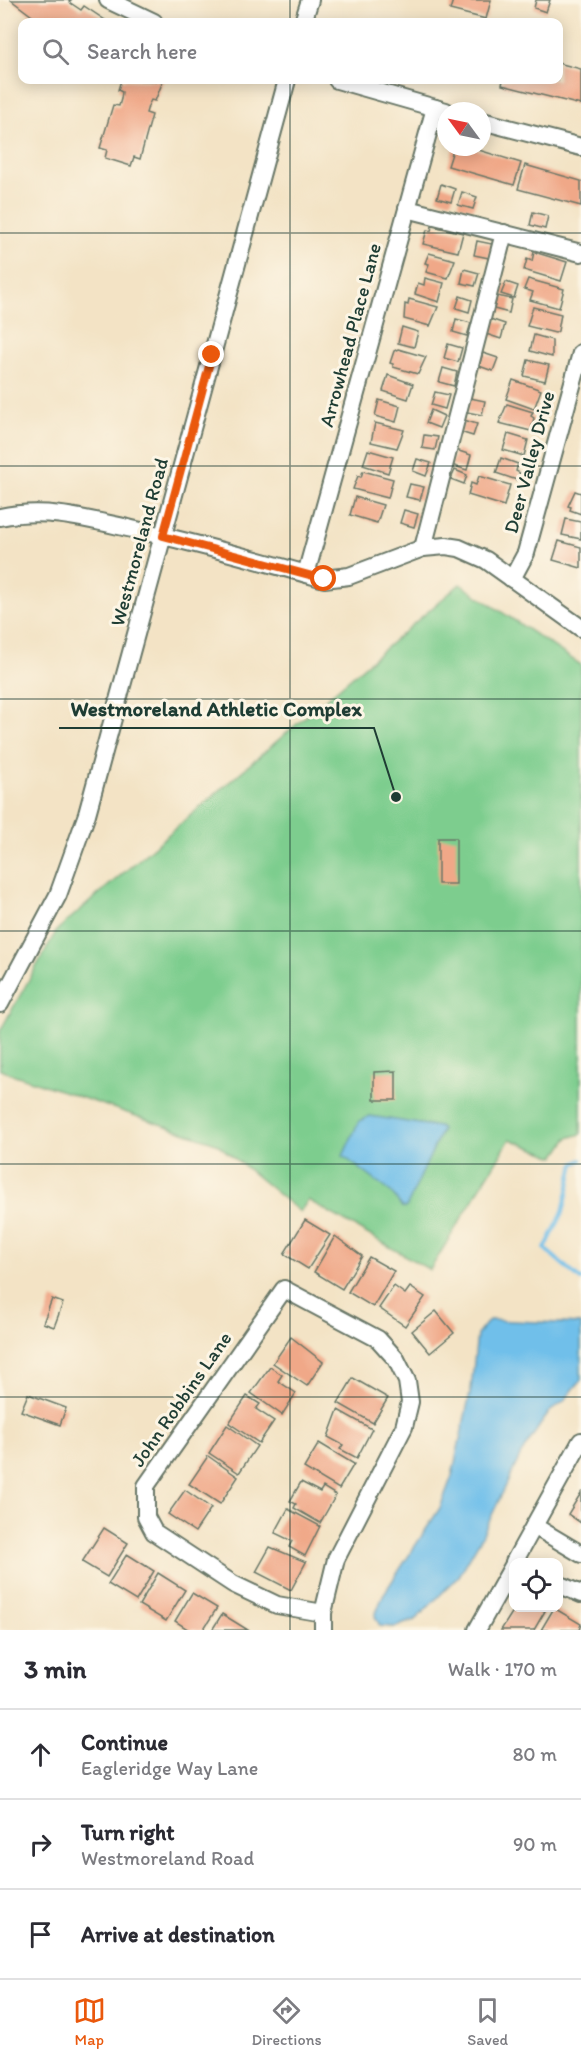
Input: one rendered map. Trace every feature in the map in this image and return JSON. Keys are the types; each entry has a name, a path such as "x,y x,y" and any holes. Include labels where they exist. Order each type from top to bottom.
{"street":[{"path":"108,0 146,18"},
{"path":"304,18 310,0"},
{"name":"Westmoreland Road","path":"0,1004 50,911 77,843 286,84"},
{"path":"351,84 437,108"},
{"name":"Arrowhead Place Lane","path":"306,574 407,208 437,121"},
{"path":"491,123 581,147"},
{"path":"407,208 581,253"},
{"path":"423,548 504,233"},
{"name":"Deer Valley Drive","path":"512,579 526,552 581,353"},
{"path":"0,517 27,512 55,513 163,536 324,579 337,579 423,548 446,546 473,553 581,628"},
{"name":"John Robbins Lane","path":"284,1289 378,1339 396,1359 407,1381 410,1402 404,1427 336,1559 323,1613 278,1605 233,1584 154,1532 146,1517 146,1486 284,1289"},
{"path":"517,1558 581,1441"},
{"path":"534,1526 581,1554"},
{"path":"477,1630 509,1573"},
{"path":"563,1586 581,1594"},
{"path":"323,1613 323,1630"}],"green space":[{"path":"460,584 581,665 581,1134 568,1138 555,1157 510,1139 430,1270 308,1200 300,1212 216,1143 0,1070 0,1031 57,930"}],"water":[{"path":"370,1116 439,1127 442,1130 406,1208 402,1207 391,1192 343,1156 359,1121"},
{"path":"489,1320 581,1324 581,1380 564,1401 548,1413 521,1454 481,1538 459,1576 415,1620 395,1627 380,1626 375,1616 383,1595 440,1508 452,1476 471,1389 477,1335"}],"building":[{"path":"11,0 71,0 69,2 81,10 84,6 102,18 35,18"},
{"path":"453,0 491,0 486,18 450,10"},
{"path":"536,0 550,0 546,12 534,8"},
{"path":"563,64 581,69 581,105 502,85 563,84"},
{"path":"120,84 162,84 155,101 151,100 148,106 146,113 152,115 140,159 134,157 131,166 105,158 107,150 100,148 113,105 119,106 122,92 118,90"},
{"path":"491,154 521,163 514,185 448,166 451,156 491,156"},
{"path":"525,165 581,181 581,206 518,189"},
{"path":"441,184 455,189 451,202 437,198"},
{"path":"462,192 477,197 473,209 458,205"},
{"path":"533,212 548,216 545,229 530,225"},
{"path":"432,226 463,233 458,252 423,244 427,230 431,231"},
{"path":"477,241 492,244 489,258 474,255"},
{"path":"534,252 567,262 561,281 524,270 527,259 532,261"},
{"path":"429,253 455,260 448,278 426,272 429,264 425,263"},
{"path":"464,269 479,273 475,286 461,283"},
{"path":"425,278 444,283 439,302 415,294 418,283 424,285"},
{"path":"528,279 564,289 559,308 530,300 533,292 524,289"},
{"path":"506,282 518,286 514,298 501,294"},
{"path":"460,296 472,300 469,312 456,308"},
{"path":"497,296 512,299 509,313 494,309"},
{"path":"409,299 438,307 430,326 404,319 405,304 408,305"},
{"path":"533,307 561,314 558,331 555,333 527,326"},
{"path":"456,319 471,323 467,336 453,332"},
{"path":"490,319 505,324 501,339 486,334"},
{"path":"402,327 418,332 414,347 398,343"},
{"path":"534,335 552,340 552,357 530,351"},
{"path":"448,344 462,348 458,362 444,358"},
{"path":"398,349 426,357 418,374 393,367 390,363 394,351"},
{"path":"483,353 498,358 493,371 479,366"},
{"path":"528,360 549,365 545,381 524,376"},
{"path":"443,368 457,372 454,386 439,382"},
{"path":"388,375 413,384 408,399 383,391"},
{"path":"513,380 541,390 534,409 506,399"},
{"path":"435,392 449,395 445,409 431,405"},
{"path":"470,398 485,401 482,415 467,412"},
{"path":"379,400 400,406 396,422 375,416"},
{"path":"507,404 533,412 531,431 499,423"},
{"path":"431,410 444,416 439,428 426,423"},
{"path":"464,420 477,424 473,436 460,432"},
{"path":"375,423 404,430 397,448 371,442"},
{"path":"508,434 528,440 524,456 503,450"},
{"path":"424,435 438,437 435,450 422,448"},
{"path":"368,450 393,457 388,473 363,465"},
{"path":"456,450 471,455 467,470 451,465"},
{"path":"501,458 518,464 516,471 520,473 517,480 496,473"},
{"path":"417,459 431,463 426,476 413,471"},
{"path":"455,470 467,475 464,484 451,479"},
{"path":"363,471 393,479 388,498 353,489 358,476 361,477"},
{"path":"479,476 510,485 504,506 468,495 471,483 476,485"},
{"path":"410,484 424,487 420,500 406,497"},
{"path":"575,491 581,493 581,514 570,510 571,507 568,506"},
{"path":"355,497 383,505 377,523 350,515"},
{"path":"404,510 418,514 414,527 400,523"},
{"path":"566,519 581,522 581,539 562,535"},
{"path":"559,541 581,547 581,568 553,560"},
{"path":"438,838 456,838 456,884 438,884"},
{"path":"396,1071 396,1100 374,1100 374,1072"},
{"path":"305,1220 330,1235 308,1269 284,1254"},
{"path":"335,1236 362,1256 342,1289 314,1272"},
{"path":"369,1257 394,1271 373,1307 348,1292"},
{"path":"394,1286 405,1294 410,1287 425,1297 405,1326 379,1308"},
{"path":"52,1299 63,1303 54,1327 43,1323"},
{"path":"436,1311 454,1333 430,1353 412,1331"},
{"path":"291,1337 323,1362 307,1386 273,1363"},
{"path":"270,1367 282,1375 278,1381 296,1393 282,1415 251,1393"},
{"path":"353,1378 388,1398 373,1423 338,1403"},
{"path":"28,1394 66,1408 60,1425 21,1411"},
{"path":"247,1396 260,1404 256,1409 274,1421 259,1443 229,1423"},
{"path":"338,1410 372,1429 357,1458 340,1449 343,1445 328,1437"},
{"path":"227,1425 257,1446 239,1473 209,1453"},
{"path":"319,1443 354,1464 339,1489 304,1468"},
{"path":"208,1456 238,1477 220,1504 189,1484"},
{"path":"301,1482 320,1492 323,1487 336,1495 320,1523 294,1508 296,1504 290,1501"},
{"path":"185,1490 211,1508 195,1532 168,1514"},
{"path":"581,1493 581,1523 568,1514"},
{"path":"288,1509 320,1526 305,1556 289,1547 292,1541 275,1533"},
{"path":"104,1528 128,1543 107,1577 82,1562"},
{"path":"270,1547 306,1562 291,1590 256,1572"},
{"path":"127,1554 154,1571 136,1601 108,1584"},
{"path":"158,1573 185,1590 166,1621 139,1605"},
{"path":"192,1593 217,1608 203,1630 189,1630 175,1621"},
{"path":"512,1612 544,1612 534,1630 501,1630"},
{"path":"552,1612 561,1612 581,1624 579,1630 541,1630"},
{"path":"222,1614 248,1630 212,1630"}],"waterway":[{"path":"581,1160 574,1164 563,1212 545,1249 581,1280"}],"place":[{"name":"Westmoreland Athletic Complex","path":"396,797"}],"route":[{"path":"212,355 163,536 324,579"}]}
